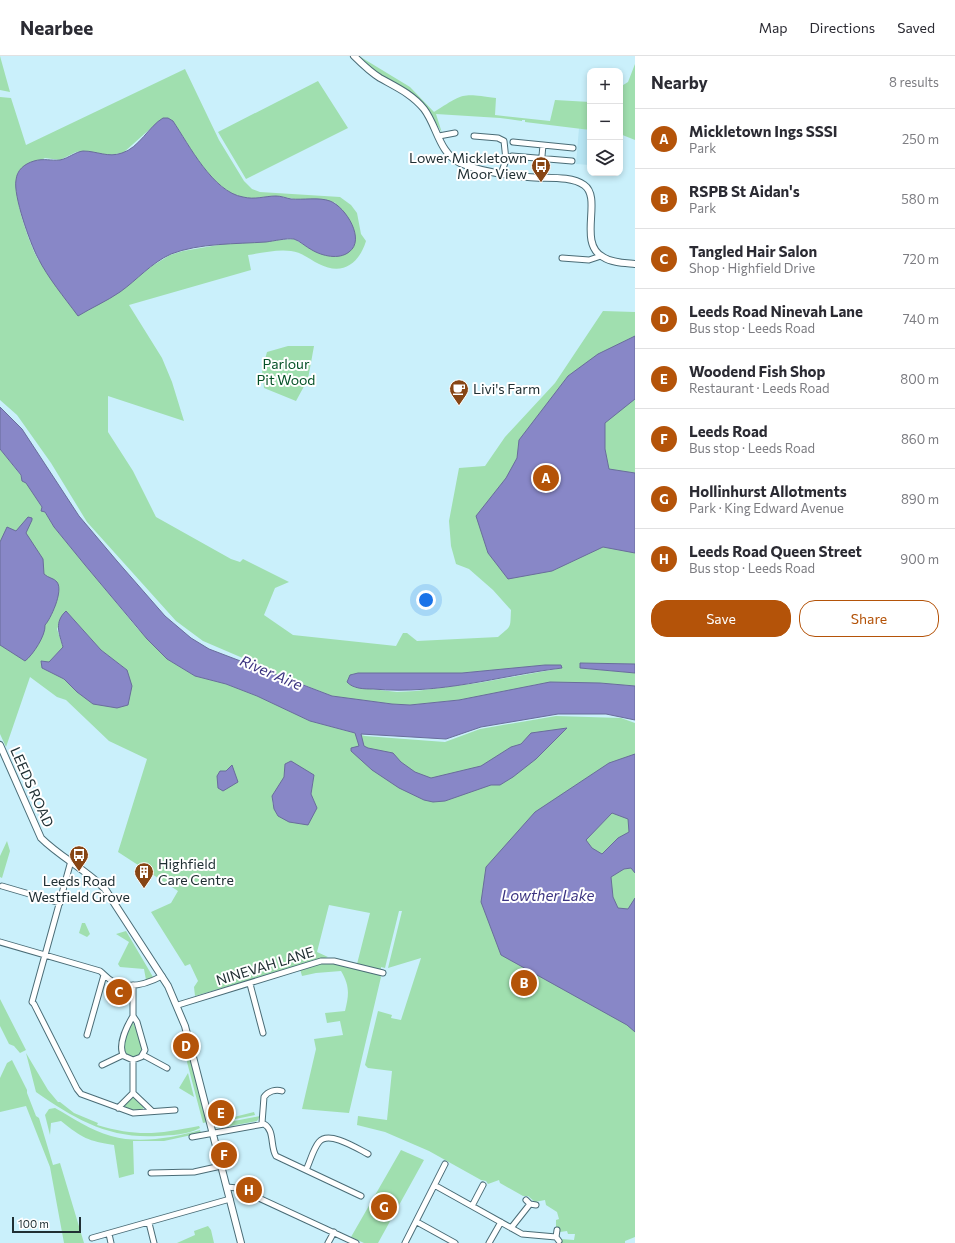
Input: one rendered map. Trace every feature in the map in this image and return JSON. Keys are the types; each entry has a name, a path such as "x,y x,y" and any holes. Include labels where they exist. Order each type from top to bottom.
{"street":[{"path":"354,56 375,75 407,93 418,102 431,120 445,151 455,160 472,167 501,174 573,181 583,184 589,190 592,240 595,250 601,256 615,261 635,264"},
{"path":"439,136 455,133"},
{"path":"474,136 498,138 504,141 506,160 501,174"},
{"path":"513,142 573,148"},
{"path":"540,178 543,145"},
{"path":"512,156 572,161"},
{"path":"562,258 589,260 601,256"},
{"name":"LEEDS ROAD","path":"0,748 41,838 48,845 91,875 105,889 162,976 178,1005 185,1026 241,1243"},
{"path":"72,861 32,1002 81,1094 133,1113 175,1110"},
{"path":"2,886 60,903"},
{"path":"0,942 100,971 116,983 133,985 147,984 162,976"},
{"name":"NINEVAH LANE","path":"178,1005 328,960 384,973"},
{"path":"87,1035 104,975"},
{"path":"250,984 263,1033"},
{"path":"133,985 133,1016 137,1022 145,1046 143,1055 138,1059 133,1060 127,1059 123,1055 121,1046 128,1022 133,1016"},
{"path":"102,1065 123,1055"},
{"path":"143,1055 167,1068"},
{"path":"133,1060 134,1093 152,1111"},
{"path":"262,1123 264,1097 268,1092 277,1090 282,1091"},
{"path":"118,1108 134,1093"},
{"path":"192,1137 262,1123 269,1127 276,1156 361,1196"},
{"path":"306,1170 318,1143 327,1137 333,1138 368,1154"},
{"path":"405,1243 417,1222 419,1214 436,1186 436,1180 445,1164"},
{"path":"152,1173 194,1172 222,1166"},
{"path":"472,1206 482,1185"},
{"path":"436,1186 511,1228 527,1235 557,1239 557,1230"},
{"path":"227,1187 237,1188 356,1243"},
{"path":"92,1238 230,1200"},
{"path":"511,1228 531,1203"},
{"path":"417,1222 455,1243"},
{"path":"489,1243 501,1222"},
{"path":"149,1223 154,1243"},
{"path":"328,1243 334,1232"},
{"path":"109,1234 111,1243"}],"shaded area":[{"path":"579,128 587,129 587,165 576,164"}],"green space":[{"path":"0,56 10,92 0,90"},
{"path":"359,56 410,87 434,112 458,98 476,95 496,98 495,115 550,121 555,100 587,102 587,130 525,122 525,120 436,114 442,133 430,113 365,63"},
{"path":"635,64 635,140 623,135 623,85 628,82"},
{"path":"185,69 219,140 244,181 252,189 260,192 340,197 351,205 357,213 361,234 366,241 359,256 348,266 335,269 327,267 302,254 291,251 275,251 248,255 251,270 129,305 162,358 172,382 184,421 108,396 108,432 133,471 156,517 231,559 240,562 243,559 289,582 275,588 264,615 293,635 396,646 403,633 407,633 417,641 498,637 506,630 510,624 511,610 493,590 469,569 456,564 451,546 449,521 459,468 485,466 505,437 555,383 603,311 635,312 635,664 580,663 580,668 635,673 635,686 600,683 538,684 459,700 410,705 332,696 243,661 245,659 203,641 176,621 87,522 51,463 17,415 0,400 0,97 11,98 26,145","holes":["160,120 173,121 202,165 221,186 231,193 246,198 277,196 299,200 336,203 312,250 294,239 224,244 183,251 170,255 152,266 119,292 38,260 25,229 19,204 16,182 18,172 45,158 60,160 76,152 84,151 108,155 123,153","545,665 562,668 478,683 416,691 397,692 353,687 352,674 462,673"]},
{"path":"318,81 348,128 246,179 218,132"},
{"name":"Parlour Pit Wood","path":"288,346 314,346 308,379 296,401 264,388 262,370 267,352"},
{"path":"0,449 26,482 54,527 137,628 167,659 195,676 226,684 257,696 310,721 365,736 445,742 480,729 556,716 621,718 635,723 635,1237 625,1241 625,1243 562,1243 561,1239 574,1240 575,1234 568,1234 567,1231 560,1232 560,1228 556,1227 556,1220 559,1219 557,1212 546,1205 545,1200 535,1202 528,1196 523,1196 500,1183 499,1180 488,1184 486,1181 481,1180 429,1151 385,1132 357,1125 358,1116 387,1120 392,1071 368,1068 365,1065 378,1011 392,1015 391,1018 401,1020 421,958 388,968 402,911 399,911 385,968 381,967 381,970 357,964 370,913 329,905 317,952 328,957 195,996 194,987 198,981 190,964 185,966 151,912 171,903 178,891 118,852 147,759 109,741 66,700 57,697 30,677 6,747 0,734","holes":["66,611 101,650 127,670 77,692 64,679 42,668 41,661 49,662 63,647 57,629","285,764 314,775 311,794 317,808 278,816 274,808 272,798 284,777"]},
{"path":"7,841 10,851 2,878 0,877 0,856"},
{"path":"82,923 85,923 90,934 87,937 79,933"},
{"path":"126,931 153,977 146,980 144,969 120,967 118,964 129,942 116,934"},
{"path":"329,962 379,974 381,977 349,1113 302,1109 316,1049 314,1039 343,1035 340,1021 327,1023 325,1013 345,1011 348,991 346,981 341,971 302,976 300,969"},
{"path":"0,999 26,1050 20,1053 14,1046 9,1044 0,1026"},
{"path":"133,1022 143,1047 141,1056 132,1059 124,1053 123,1047 130,1023"},
{"path":"26,1053 48,1090 58,1102 74,1113 98,1123 97,1125 136,1133 172,1131 199,1126 200,1128 179,1134 140,1136 108,1131 79,1119 64,1111 36,1092"},
{"path":"189,1055 207,1122 203,1123 187,1062"},
{"path":"12,1060 27,1090 36,1116 39,1118 53,1165 60,1163 84,1243 64,1243 50,1167 26,1106 0,1112 0,1078 7,1063"},
{"path":"188,1073 194,1097 179,1088"},
{"path":"132,1097 144,1106 143,1110 133,1111 125,1108 125,1104"},
{"path":"55,1108 82,1124 96,1130 111,1136 133,1140 167,1138 200,1130 201,1133 164,1141 133,1141 134,1174 119,1178 114,1145 86,1138 61,1121 51,1123 50,1135 45,1115 49,1109"},
{"path":"254,1112 255,1115 214,1122"},
{"path":"260,1116 257,1121 220,1128 216,1127 229,1122"},
{"path":"401,1150 424,1160 378,1243 364,1243 351,1237"},
{"path":"208,1226 211,1230 214,1243 177,1243 195,1235 194,1231"}],"water":[{"path":"163,118 168,118 173,121 194,154 212,177 232,193 243,197 252,198 276,196 291,199 321,199 336,204 348,217 352,224 355,232 354,247 349,252 340,256 330,256 316,252 294,239 284,239 266,242 206,246 182,250 164,258 120,292 78,316 51,280 35,251 23,219 17,196 16,180 19,170 34,161 60,160 83,151 107,155 122,153 134,147 153,126"},
{"path":"635,336 635,399 605,423 605,449 609,469 635,473 635,553 603,547 552,571 508,579 488,553 476,516 506,478 517,458 519,440 568,376 598,354"},
{"name":"River Aire","path":"0,407 22,429 79,516 117,561 165,616 191,638 209,649 332,696 392,704 410,705 459,700 550,682 600,683 635,686 635,720 606,714 558,714 481,727 446,739 361,734 364,746 393,753 401,762 415,772 431,778 481,766 511,747 521,744 531,733 567,728 536,759 500,785 491,785 445,801 433,802 424,800 399,788 372,770 351,751 351,748 359,746 355,733 310,721 257,696 226,684 195,676 167,659 147,639 85,565 54,527 45,512 41,511 42,507 26,483 22,481 21,475 0,449"},
{"path":"28,517 32,518 32,520 26,533 43,559 44,574 57,582 59,592 56,605 45,625 41,639 35,650 25,661 0,645 0,542 7,527 16,531"},
{"path":"66,611 101,650 127,670 132,686 128,705 117,708 93,704 77,692 64,679 42,668 41,661 49,662 63,647 58,628 60,619"},
{"path":"580,663 635,664 635,673 580,668"},
{"path":"545,665 561,665 562,668 469,684 422,689 363,689 352,686 347,682 350,675 358,673 462,673"},
{"name":"Lowther Lake","path":"635,754 635,873 631,868 624,869 611,877 613,897 618,908 628,909 635,898 635,1032 627,1025 501,955 481,902 486,867 535,812 609,763","holes":["612,813 628,819 629,832 618,838 602,854 592,848 586,840"]},
{"path":"291,761 314,775 311,794 317,808 308,825 289,822 278,816 274,809 272,796 284,777 285,764"},
{"path":"232,765 238,782 223,791 218,788 217,776 220,771 226,771"}],"place":[{"name":"Lower Mickletown Moor View","path":"541,183"},
{"name":"Livi's Farm","path":"459,406"},
{"name":"Mickletown Ings SSSI","path":"546,478"},
{"name":"Leeds Road Westfield Grove","path":"79,872"},
{"name":"Highfield Care Centre","path":"144,889"},
{"name":"RSPB St Aidan's","path":"524,983"},
{"name":"Tangled Hair Salon","path":"119,992"},
{"name":"Leeds Road Ninevah Lane","path":"186,1046"},
{"name":"Woodend Fish Shop","path":"221,1113"},
{"name":"Leeds Road","path":"224,1155"},
{"name":"Leeds Road Queen Street","path":"249,1190"},
{"name":"Hollinhurst Allotments","path":"384,1207"}]}
